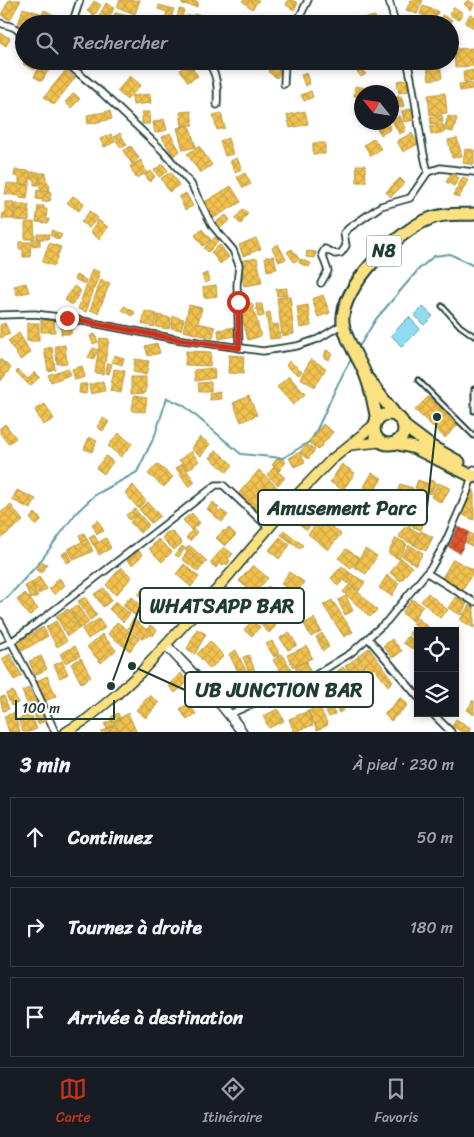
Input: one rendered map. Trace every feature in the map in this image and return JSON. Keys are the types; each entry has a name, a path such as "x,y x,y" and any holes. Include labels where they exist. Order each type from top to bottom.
{"highway":[{"name":"N8","path":"343,324 344,310 352,290 363,273 398,239 429,218 474,214"},
{"path":"343,324 367,378 388,403 400,422 402,437 394,444"},
{"path":"367,378 376,422 375,434 381,442 414,448 474,472"},
{"path":"376,422 387,414 432,447 474,472"}],"main road":[{"path":"66,732 87,719 116,696 166,644 330,461 376,422"},
{"path":"348,445 381,442"}],"street":[{"path":"75,15 80,0"},
{"path":"300,15 308,0"},
{"path":"390,0 393,15"},
{"path":"0,23 15,28"},
{"path":"75,70 102,93 162,151 191,184 212,225 233,250 239,265 237,285 239,348"},
{"path":"213,70 217,80 217,105"},
{"path":"284,70 284,84"},
{"path":"409,70 416,101 422,149 428,172"},
{"path":"321,283 328,271 322,254 325,249 335,254 340,254 346,246 344,233 349,228 381,206 410,198 428,172 440,168 474,172"},
{"path":"0,315 35,314 67,318 176,339 263,351 297,346 318,339 343,324"},
{"path":"230,714 309,678 351,653 369,639 387,621 427,573 445,543 474,472"},
{"path":"0,647 11,642 216,485 223,486 269,528"},
{"path":"427,573 474,602"},
{"path":"0,622 33,683 55,732"},
{"path":"369,639 414,692"},
{"path":"166,644 230,714 242,732"},
{"path":"436,717 451,732"}],"lane":[{"path":"442,306 460,326 474,336"},
{"path":"418,380 474,436"},
{"path":"474,389 474,411"}],"water":[{"path":"423,307 433,316 424,325 414,316"},
{"path":"409,317 420,329 402,347 391,335"}],"building: Logements":[{"path":"9,0 21,0 10,20 1,15"},
{"path":"120,0 140,0 135,14 117,7"},
{"path":"182,0 198,2 197,7 182,4"},
{"path":"243,0 259,0 252,9"},
{"path":"288,0 298,3 294,10 286,5"},
{"path":"411,0 423,0 417,14 406,10"},
{"path":"468,0 474,4 471,10 464,4"},
{"path":"94,1 101,5 95,15 87,11"},
{"path":"106,3 114,8 110,15 100,15"},
{"path":"159,5 174,9 172,15 166,15 167,12 158,9"},
{"path":"423,6 438,11 437,15 420,14"},
{"path":"454,7 463,13 459,19 459,15 449,14"},
{"path":"23,8 40,13 39,15 21,15"},
{"path":"179,9 184,10 182,15 178,15"},
{"path":"44,10 54,15 42,15"},
{"path":"470,14 474,16 474,28 465,23"},
{"path":"0,33 10,38 6,46 0,42"},
{"path":"474,48 474,66 459,67 459,49"},
{"path":"38,70 48,70 42,81 34,77"},
{"path":"66,70 75,78 54,105 44,97"},
{"path":"180,70 194,70 198,76 188,82"},
{"path":"269,70 281,71 277,78 268,72"},
{"path":"356,70 363,70 366,74 361,77"},
{"path":"428,70 441,70 442,78 429,80"},
{"path":"474,70 474,81 464,82 463,72"},
{"path":"306,73 310,84 305,86 301,75"},
{"path":"130,76 141,85 127,100 117,91"},
{"path":"407,79 409,91 399,93 397,81"},
{"path":"472,83 472,89 460,91 459,84"},
{"path":"311,91 313,97 304,101 301,95"},
{"path":"74,93 80,99 71,108 65,102"},
{"path":"445,93 447,113 430,115 428,95"},
{"path":"150,94 151,103 133,105 132,96"},
{"path":"399,96 401,96 404,106 399,107"},
{"path":"413,108 415,120 404,122 402,111"},
{"path":"110,111 112,119 88,124 87,115"},
{"path":"191,111 193,125 182,126 180,112"},
{"path":"305,111 308,124 290,128 287,115"},
{"path":"142,112 150,112 150,124 142,124"},
{"path":"221,113 225,128 217,130 213,115"},
{"path":"442,115 443,122 431,124 430,117"},
{"path":"399,116 406,131 399,134 397,130 399,130"},
{"path":"448,116 457,118 453,132 444,130"},
{"path":"164,119 167,130 155,133 153,122"},
{"path":"443,124 445,132 431,135 430,126"},
{"path":"189,125 196,147 183,150 177,128"},
{"path":"378,130 389,130 381,135"},
{"path":"120,133 127,145 121,148 114,137"},
{"path":"170,133 180,151 173,156 162,137"},
{"path":"412,133 418,144 403,152 397,141"},
{"path":"111,134 115,142 104,147 100,139"},
{"path":"228,138 233,154 225,156 220,141"},
{"path":"374,138 381,149 371,156 364,145"},
{"path":"457,138 462,156 452,158 448,140"},
{"path":"313,143 325,143 325,154 313,154"},
{"path":"131,146 139,158 132,164 123,151"},
{"path":"199,146 212,165 200,173 187,154"},
{"path":"465,149 474,150 474,165 463,163"},
{"path":"237,158 242,169 235,172 230,161"},
{"path":"141,160 147,173 136,178 130,166"},
{"path":"163,164 168,171 159,177 154,170"},
{"path":"356,165 365,165 366,182 357,182"},
{"path":"15,170 30,171 30,185 19,184 19,177 14,176"},
{"path":"151,171 155,177 150,182 145,175"},
{"path":"31,172 39,172 39,185 34,185 34,179 31,179"},
{"path":"171,172 179,185 169,192 161,178"},
{"path":"40,173 46,173 46,181 50,185 49,191 40,189"},
{"path":"245,173 251,184 243,188 237,177"},
{"path":"451,173 459,178 454,186 446,182"},
{"path":"463,177 468,180 459,198 453,195"},
{"path":"400,178 405,183 391,197 386,192"},
{"path":"7,183 29,185 27,199 5,194"},
{"path":"231,186 241,202 212,219 203,203"},
{"path":"37,190 51,192 50,201 42,202 43,200 36,199"},
{"path":"186,193 193,206 185,210 179,197"},
{"path":"73,196 84,203 79,211 67,203"},
{"path":"5,202 14,202 14,219 2,219 3,213 5,213"},
{"path":"16,203 29,205 28,210 15,209"},
{"path":"38,206 44,206 44,209 47,209 46,219 49,219 48,223 36,222"},
{"path":"243,209 248,213 241,224 235,219"},
{"path":"15,210 29,211 29,221 14,220"},
{"path":"90,211 98,218 89,228 81,222"},
{"path":"226,215 230,220 220,228 216,222"},
{"path":"98,220 108,227 99,239 90,232"},
{"path":"34,222 35,239 25,239 25,223"},
{"path":"202,229 211,240 203,246 195,235"},
{"path":"52,230 62,235 59,240 50,235"},
{"path":"37,234 49,234 48,239 37,239"},
{"path":"215,237 219,241 208,252 204,248"},
{"path":"256,238 261,249 243,256 239,245"},
{"path":"32,240 40,240 40,245 32,246"},
{"path":"19,242 31,242 30,257 23,257 23,249 19,249"},
{"path":"49,243 61,247 54,266 42,262"},
{"path":"278,244 286,259 279,262 272,248"},
{"path":"220,245 229,257 220,264 211,252"},
{"path":"292,249 299,259 294,262 287,252"},
{"path":"307,251 316,252 315,258 306,257"},
{"path":"274,256 277,269 267,271 265,257"},
{"path":"257,258 262,283 244,286 239,261"},
{"path":"300,259 311,263 309,267 299,263"},
{"path":"92,269 100,272 86,312 78,309"},
{"path":"207,273 210,281 205,283 202,275"},
{"path":"76,275 86,280 85,284 74,279"},
{"path":"101,280 110,283 98,313 90,310"},
{"path":"26,283 29,292 17,295 14,286"},
{"path":"216,285 217,296 204,298 203,287"},
{"path":"74,286 81,291 72,305 65,300"},
{"path":"287,288 287,295 277,296 276,289"},
{"path":"323,295 330,313 318,317 312,299"},
{"path":"290,296 294,334 282,336 277,298"},
{"path":"252,303 261,336 248,340 239,306"},
{"path":"256,304 262,304 264,316 258,317"},
{"path":"189,305 202,308 198,323 215,327 213,338 183,331"},
{"path":"308,305 311,326 300,328 297,307"},
{"path":"124,306 135,312 133,316 122,310"},
{"path":"145,311 157,314 154,327 142,324"},
{"path":"270,312 272,325 278,324 280,338 270,339 266,313"},
{"path":"158,315 171,318 169,329 156,327"},
{"path":"173,316 184,319 181,330 171,328"},
{"path":"41,320 54,320 55,332 41,332"},
{"path":"5,323 10,334 0,338 0,325"},
{"path":"27,323 39,323 39,341 27,341"},
{"path":"61,327 71,327 71,334 61,334"},
{"path":"234,327 235,336 219,339 218,330"},
{"path":"19,333 31,353 20,360 8,341"},
{"path":"95,334 98,342 93,344 90,336"},
{"path":"100,338 109,339 103,374 95,373"},
{"path":"157,343 160,353 148,356 145,346"},
{"path":"65,345 67,363 57,364 55,346"},
{"path":"52,347 55,369 48,371 44,349"},
{"path":"93,348 98,350 93,360 88,357"},
{"path":"326,350 332,353 329,360 324,358"},
{"path":"186,351 211,352 210,366 185,365"},
{"path":"114,355 124,358 122,365 112,362"},
{"path":"229,355 244,356 243,374 228,373"},
{"path":"0,359 11,368 0,382"},
{"path":"135,359 149,361 146,375 133,372"},
{"path":"311,359 326,368 315,387 300,378"},
{"path":"289,361 302,371 299,375 286,366"},
{"path":"108,363 112,364 109,374 105,373"},
{"path":"82,366 85,377 75,380 72,369"},
{"path":"67,368 70,375 51,382 48,375"},
{"path":"214,368 215,378 195,381 194,370"},
{"path":"114,369 125,371 121,393 110,391"},
{"path":"18,370 28,379 35,372 40,377 30,386 16,372"},
{"path":"289,376 305,394 293,405 277,387"},
{"path":"131,377 146,377 146,393 131,394"},
{"path":"103,381 105,391 91,394 89,385"},
{"path":"211,382 211,391 199,391 198,383"},
{"path":"80,384 87,384 86,394 79,393"},
{"path":"220,391 221,399 210,400 209,393"},
{"path":"430,395 459,424 445,438 415,410"},
{"path":"134,396 147,398 145,412 132,411"},
{"path":"249,396 257,415 241,422 233,403"},
{"path":"45,404 54,419 43,425 35,410"},
{"path":"103,418 109,422 103,431 97,427"},
{"path":"5,424 16,438 8,444 0,433 0,428"},
{"path":"323,424 333,432 318,450 308,442"},
{"path":"119,433 132,444 121,457 108,446"},
{"path":"89,437 97,441 92,452 84,449"},
{"path":"200,437 210,444 201,456 191,449"},
{"path":"307,444 315,450 308,459 300,452"},
{"path":"216,450 233,465 227,472 210,458"},
{"path":"191,451 199,461 188,470 179,460"},
{"path":"300,452 305,462 294,467 289,458"},
{"path":"106,456 113,462 104,474 96,468"},
{"path":"279,456 286,462 279,471 272,465"},
{"path":"157,464 173,477 164,487 148,474"},
{"path":"182,464 195,482 189,487 176,468"},
{"path":"342,464 355,473 343,490 330,482"},
{"path":"274,467 285,478 278,485 267,475"},
{"path":"259,470 278,488 258,512 238,494"},
{"path":"372,473 382,478 369,501 359,495"},
{"path":"418,480 429,484 430,480 436,482 431,494 415,488"},
{"path":"438,483 450,488 442,503 431,497"},
{"path":"400,484 413,488 408,504 395,500"},
{"path":"133,485 146,501 138,508 125,493"},
{"path":"17,490 36,499 31,509 12,500"},
{"path":"343,490 347,494 340,506 335,503"},
{"path":"474,490 474,520 461,514"},
{"path":"148,502 160,516 151,523 139,509"},
{"path":"213,502 220,512 221,510 228,515 222,522 207,509"},
{"path":"303,502 319,513 307,530 291,518"},
{"path":"11,505 23,521 0,539 0,513"},
{"path":"135,509 139,514 129,520 126,515"},
{"path":"401,510 427,516 425,522 400,516"},
{"path":"35,513 42,520 36,526 30,518"},
{"path":"192,513 200,523 191,530 183,520"},
{"path":"139,514 149,525 140,533 130,522"},
{"path":"321,518 341,534 328,550 308,534"},
{"path":"410,519 423,525 421,530 408,525"},
{"path":"98,520 104,531 97,534 92,524"},
{"path":"405,526 420,533 414,545 399,537"},
{"path":"229,528 236,535 225,546 216,538"},
{"path":"193,529 197,532 190,541 186,538"},
{"path":"284,530 303,545 300,549 281,535"},
{"path":"172,531 182,543 174,550 162,538 166,533"},
{"path":"421,531 433,537 426,551 414,545"},
{"path":"84,533 87,539 82,542 79,535"},
{"path":"470,533 474,535 474,547 466,543"},
{"path":"94,534 98,542 93,545 89,537"},
{"path":"280,537 290,545 279,559 269,550"},
{"path":"106,538 111,548 99,555 94,545"},
{"path":"396,538 407,544 399,559 388,553"},
{"path":"87,539 93,551 74,560 68,549"},
{"path":"158,539 172,552 162,562 149,549"},
{"path":"189,545 207,561 203,566 185,550"},
{"path":"409,545 423,553 416,565 402,556"},
{"path":"182,546 185,548 179,557 175,555"},
{"path":"224,547 233,554 228,559 230,561 227,565 225,563 222,566 219,563 216,568 210,563"},
{"path":"346,549 360,558 351,568 338,558"},
{"path":"365,549 377,556 366,574 354,567"},
{"path":"138,550 143,555 132,565 127,560"},
{"path":"67,551 71,561 66,563 62,554"},
{"path":"187,552 203,565 198,572 182,559"},
{"path":"401,558 412,567 401,581 390,573"},
{"path":"453,559 474,570 463,590 442,578"},
{"path":"41,561 47,564 42,573 36,570"},
{"path":"184,564 199,577 191,587 176,574"},
{"path":"253,565 268,578 254,594 239,581"},
{"path":"342,566 350,573 338,586 331,578"},
{"path":"121,567 132,577 116,595 106,585"},
{"path":"289,572 304,582 296,594 281,584"},
{"path":"350,573 365,582 359,591 345,581"},
{"path":"387,575 399,583 392,596 379,588"},
{"path":"39,577 47,589 39,594 31,583"},
{"path":"59,578 65,585 55,595 49,589"},
{"path":"31,583 38,596 31,599 25,586"},
{"path":"350,584 377,610 370,617 343,592"},
{"path":"268,586 284,598 276,608 260,596"},
{"path":"104,588 112,600 103,607 94,594"},
{"path":"143,588 156,596 151,604 138,595"},
{"path":"241,588 254,601 246,610 232,597"},
{"path":"25,593 38,609 29,616 17,600"},
{"path":"428,593 448,610 440,618 421,601"},
{"path":"131,596 143,607 135,616 123,605"},
{"path":"346,596 353,611 345,615 338,600"},
{"path":"85,597 97,615 90,620 78,601"},
{"path":"455,597 467,603 461,615 448,608"},
{"path":"412,599 423,606 412,621 402,613"},
{"path":"332,600 353,632 344,637 323,605"},
{"path":"116,601 130,614 123,622 109,609"},
{"path":"77,605 89,622 81,628 70,610"},
{"path":"469,605 474,607 474,628 460,620"},
{"path":"258,607 276,626 269,633 250,614"},
{"path":"68,609 80,628 67,636 56,616"},
{"path":"416,617 428,627 418,627 412,622"},
{"path":"314,618 321,631 311,637 304,624"},
{"path":"99,619 105,628 88,639 82,629"},
{"path":"133,619 147,630 150,625 157,630 153,636 150,634 143,639 128,628"},
{"path":"252,620 260,627 252,636 244,630"},
{"path":"56,621 67,641 57,647 46,627"},
{"path":"117,622 139,638 130,651 108,634"},
{"path":"43,627 48,636 22,651 17,643"},
{"path":"414,627 414,637 409,634"},
{"path":"197,629 206,634 195,654 187,649"},
{"path":"289,632 297,645 288,650 280,638"},
{"path":"322,633 329,647 323,651 316,637"},
{"path":"102,634 116,650 101,663 87,647"},
{"path":"408,636 414,640 414,647 413,649 403,643"},
{"path":"392,639 402,651 393,658 383,646"},
{"path":"210,641 224,656 210,669 197,654"},
{"path":"272,641 280,654 274,657 266,644"},
{"path":"75,646 80,656 65,663 60,654"},
{"path":"307,646 312,658 293,667 287,655"},
{"path":"369,648 393,681 388,686 374,668 370,671 358,656"},
{"path":"236,650 247,673 240,676 229,654"},
{"path":"10,654 22,676 14,680 2,659"},
{"path":"282,654 292,670 283,676 273,660"},
{"path":"249,655 255,671 249,673 243,657"},
{"path":"41,656 47,669 35,675 29,661"},
{"path":"358,657 367,671 354,680 345,666"},
{"path":"81,658 91,677 81,683 71,664"},
{"path":"62,661 68,674 60,678 54,665"},
{"path":"307,661 310,671 298,674 295,667"},
{"path":"343,667 362,697 357,701 337,671"},
{"path":"181,673 188,682 175,693 168,685"},
{"path":"47,676 56,696 46,701 37,681"},
{"path":"29,688 37,704 29,708 22,691"},
{"path":"333,690 344,710 339,713 329,692"},
{"path":"13,691 18,703 11,706 6,694"},
{"path":"325,694 335,714 329,717 319,697"},
{"path":"150,695 159,703 146,718 136,710"},
{"path":"4,696 9,709 3,711 0,698"},
{"path":"401,697 408,705 391,721 384,714"},
{"path":"474,701 474,715 467,710"},
{"path":"189,703 196,714 187,720 180,709"},
{"path":"40,706 46,721 38,724 32,709"},
{"path":"319,706 328,725 317,730 308,711"},
{"path":"278,709 284,721 269,728 263,716"},
{"path":"308,711 313,725 294,732 289,719"},
{"path":"14,713 20,732 9,732 4,716"},
{"path":"118,713 120,718 113,722 111,717"},
{"path":"128,713 136,731 119,732 114,722"},
{"path":"31,714 37,729 23,732 18,719"},
{"path":"456,719 471,728 469,732 462,732 452,726"},
{"path":"112,720 114,725 107,728 104,724"},
{"path":"114,725 117,730 101,732"}],"building: Commerces":[{"path":"458,527 469,532 460,553 449,547"}],"waterway":[{"path":"357,350 376,319 419,269 434,256 450,254 474,266"},
{"path":"313,437 352,358"},
{"path":"0,602 7,598 39,563 76,513 95,495 137,472 155,435 167,398 183,405 241,454 283,458 309,442"}],"place":[{"name":"Amusement Parc","path":"437,417"},
{"name":"UB JUNCTION BAR","path":"132,666"},
{"name":"WHATSAPP BAR","path":"111,686"}],"route":[{"path":"67,318 176,339 239,348 238,302"}]}
